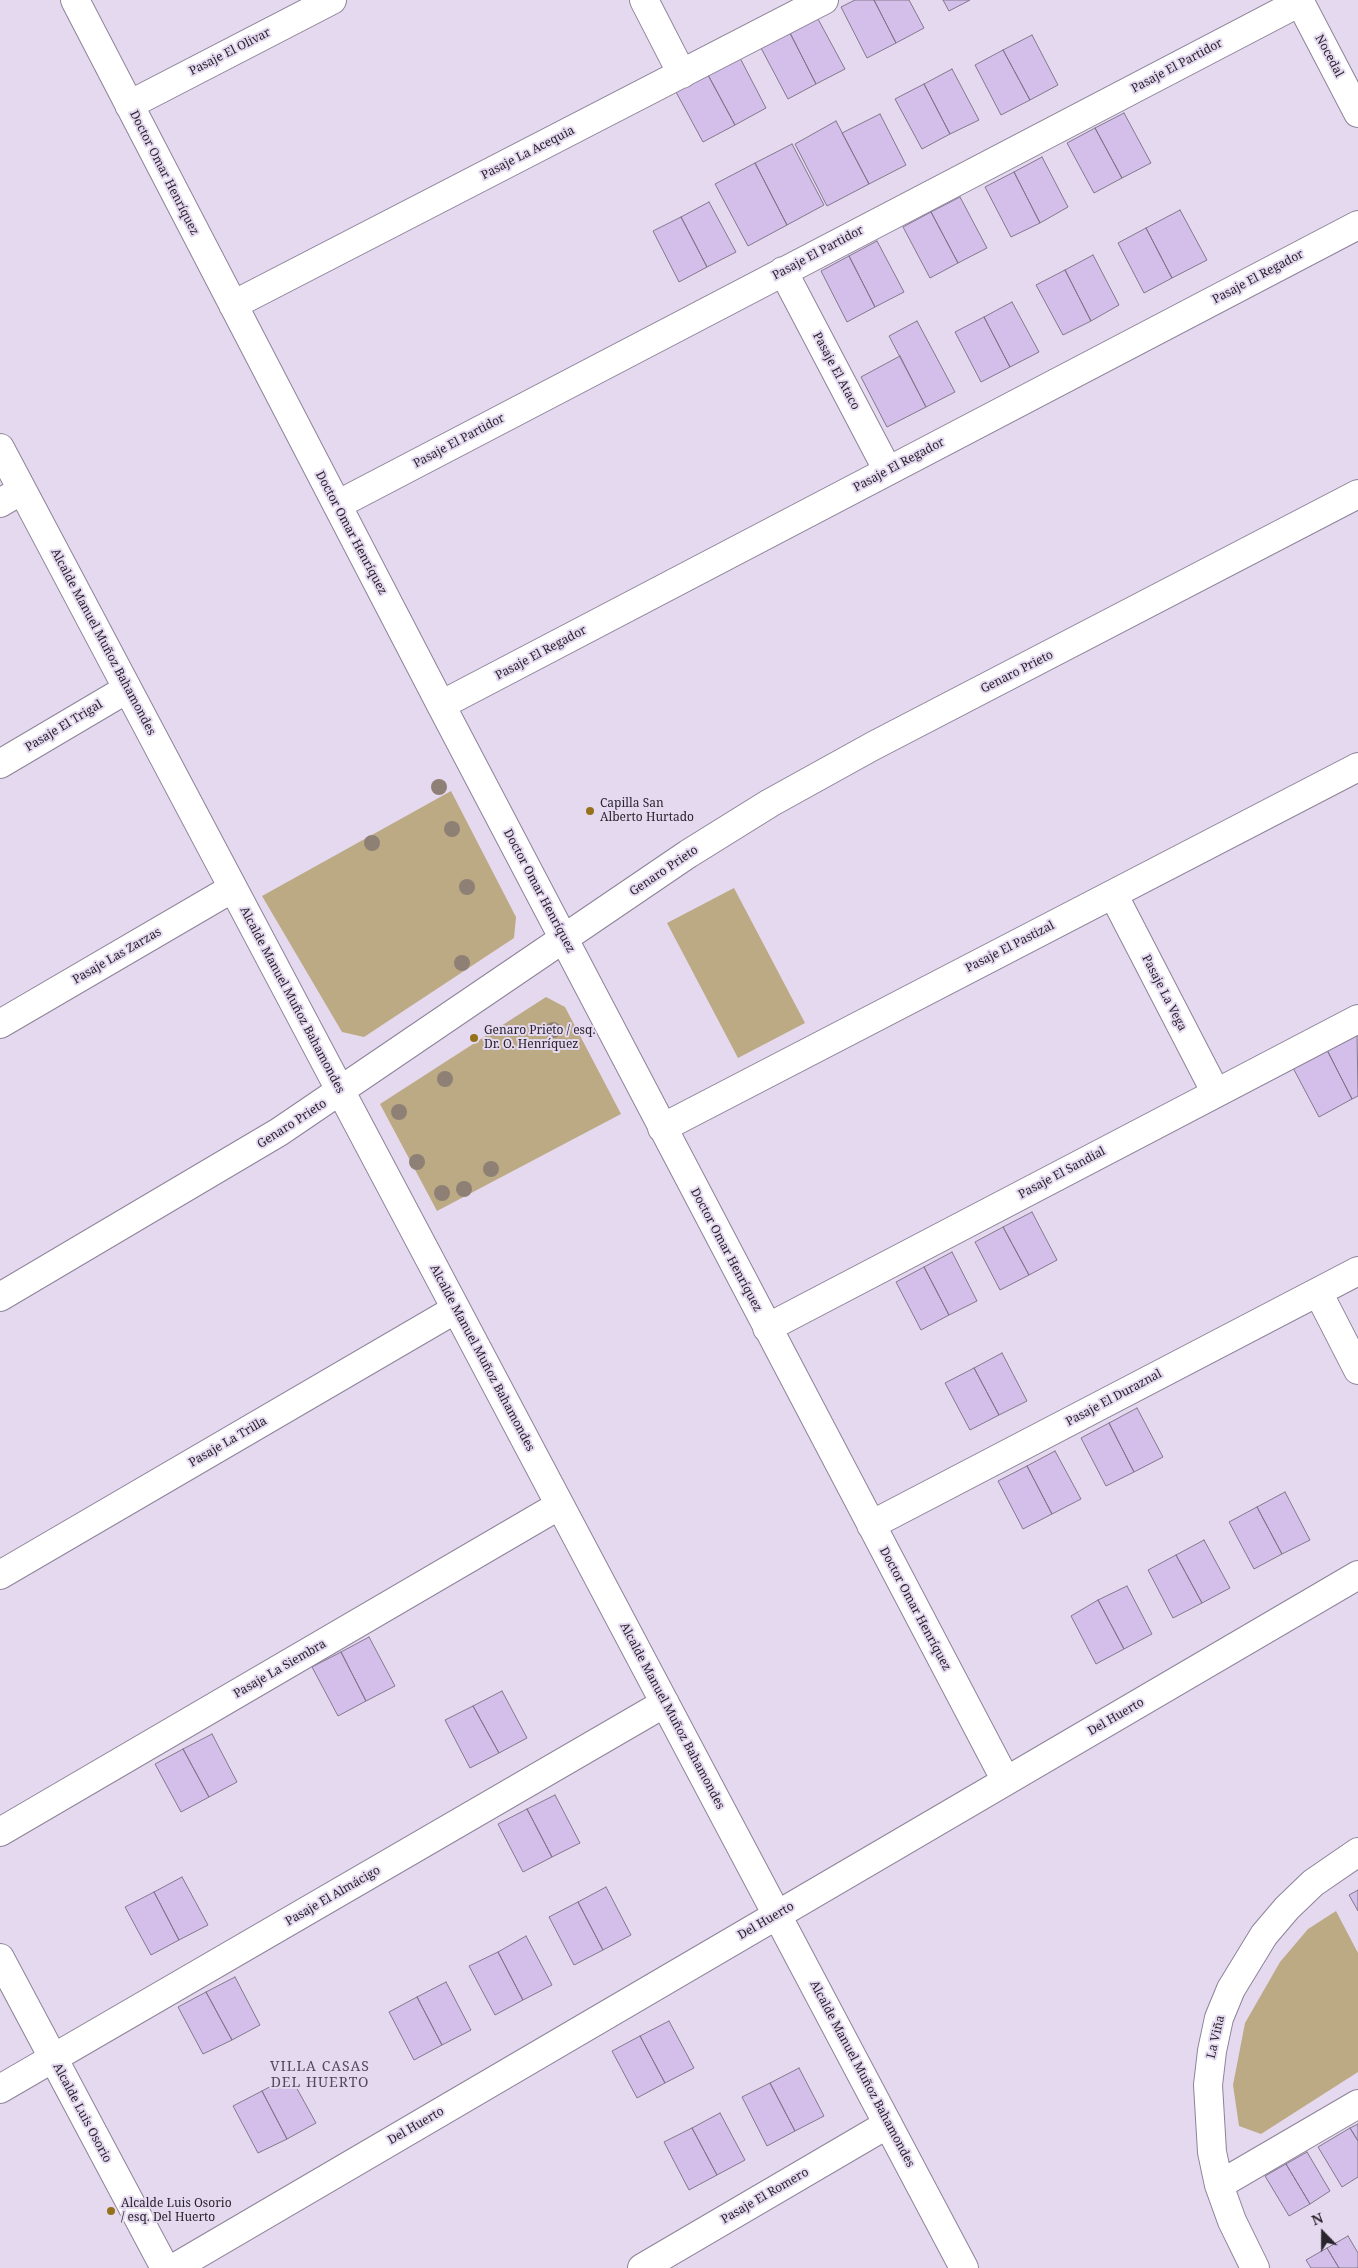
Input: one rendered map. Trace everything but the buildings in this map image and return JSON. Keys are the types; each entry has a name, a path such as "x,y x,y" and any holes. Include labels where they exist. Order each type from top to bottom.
{"street":[{"name":"Doctor Omar Henríquez","path":"75,0 662,1128 1006,1781"},
{"name":"Pasaje El Olivar","path":"129,105 332,0"},
{"path":"644,0 682,74"},
{"name":"Pasaje La Acequia","path":"233,305 824,0"},
{"name":"Nocedal","path":"1299,1 1351,83 1358,112"},
{"name":"Pasaje El Partidor","path":"337,505 1299,1"},
{"name":"Pasaje El Regador","path":"441,705 1358,225"},
{"name":"Pasaje El Ataco","path":"784,272 888,471"},
{"name":"Alcalde Manuel Muñoz Bahamondes","path":"0,448 11,497 127,689 964,2268"},
{"name":"Genaro Prieto","path":"0,1297 240,1157 341,1092 688,854 813,779 1358,494"},
{"name":"Pasaje El Trigal","path":"0,764 127,689"},
{"name":"Pasaje El Pastizal","path":"662,1128 1358,767"},
{"name":"Pasaje Las Zarzas","path":"0,1024 233,888"},
{"name":"Pasaje La Vega","path":"1113,894 1216,1093"},
{"name":"Pasaje El Sandial","path":"767,1328 1358,1019"},
{"name":"Pasaje El Duraznal","path":"871,1525 1358,1271"},
{"path":"1318,1292 1358,1370"},
{"name":"Pasaje La Trilla","path":"0,1575 456,1309"},
{"name":"Pasaje La Siembra","path":"0,1832 560,1505"},
{"name":"Del Huerto","path":"174,2268 1358,1575"},
{"name":"Pasaje El Almácigo","path":"0,2089 665,1703"},
{"name":"La Viña","path":"1255,2268 1232,2221 1219,2186 1209,2127 1208,2085 1212,2051 1219,2018 1231,1989 1264,1935 1287,1908 1314,1883 1358,1852"},
{"name":"Alcalde Luis Osorio","path":"0,1958 165,2268"},
{"path":"1219,2186 1358,2104"},
{"name":"Pasaje El Romero","path":"642,2268 888,2124"}],"shaded area":[{"path":"451,791 516,917 514,938 364,1037 342,1032 262,896"},
{"path":"734,888 805,1023 738,1058 667,923"},
{"path":"546,997 565,1007 621,1114 437,1211 380,1104"},
{"path":"1336,1911 1358,1953 1358,2072 1261,2134 1239,2126 1233,2085 1245,2023 1280,1962 1308,1929"}],"place":[{"name":"Capilla San Alberto Hurtado","path":"590,811"},
{"name":"Genaro Prieto / esq. Dr. O. Henríquez","path":"474,1038"},
{"name":"Alcalde Luis Osorio / esq. Del Huerto","path":"111,2211"}],"district":[{"name":"VILLA CASAS DEL HUERTO","path":"320,2076"}]}
